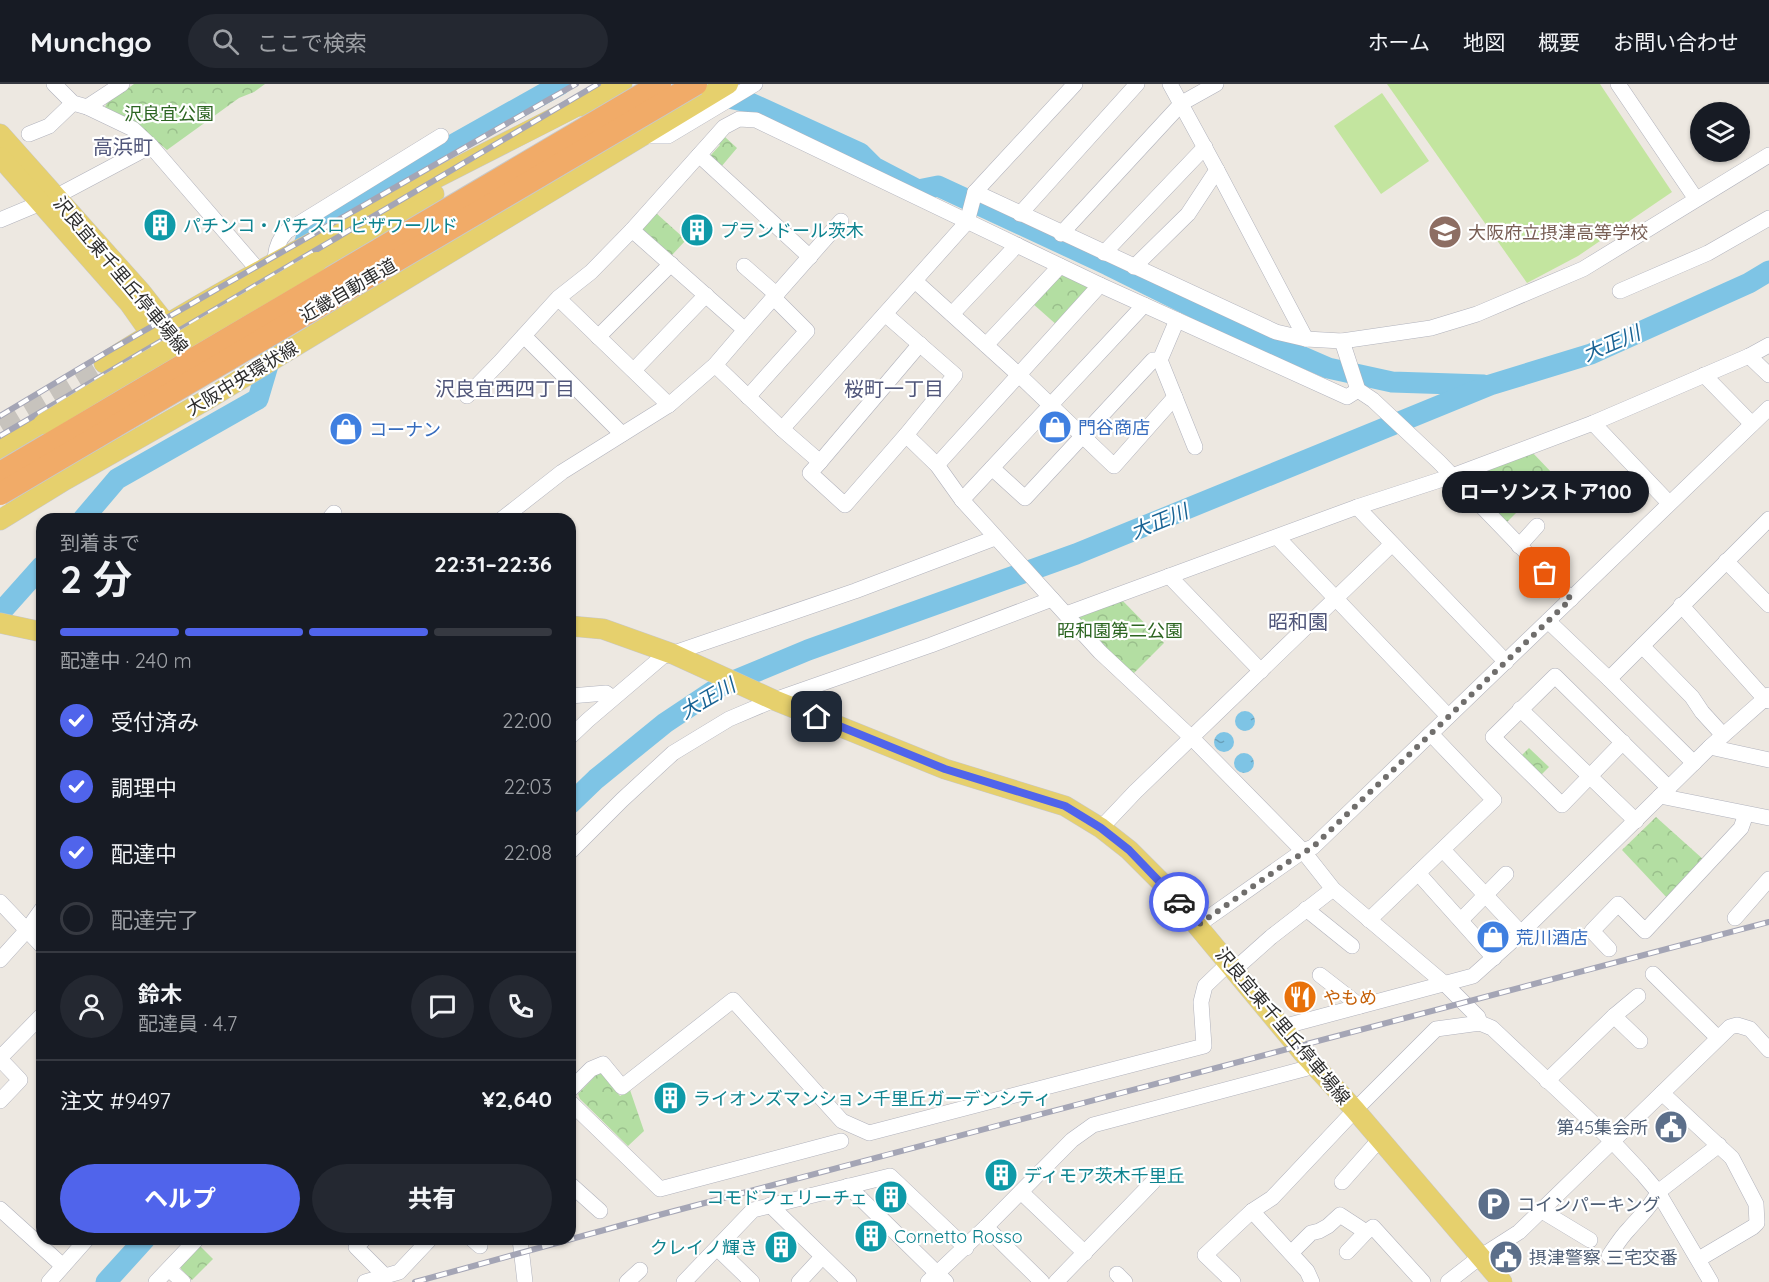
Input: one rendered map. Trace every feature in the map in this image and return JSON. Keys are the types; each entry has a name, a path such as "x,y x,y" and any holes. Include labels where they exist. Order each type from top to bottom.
{"highway":[{"name":"近畿自動車道","path":"0,473 660,84"},
{"name":"近畿自動車道","path":"0,494 696,84"}],"main road":[{"name":"大阪中央環状線","path":"0,520 65,480 208,399 728,84"},
{"path":"104,363 158,328 267,266 618,85"},
{"path":"0,449 589,100"},
{"name":"沢良宜東千里丘停車場線","path":"0,134 48,200 129,303 158,328 182,377 208,399"},
{"name":"沢良宜東千里丘停車場線","path":"0,157 48,200"},
{"path":"2,626 36,631"},
{"name":"沢良宜東千里丘停車場線","path":"576,627 603,629 678,656 774,700 945,769 1065,806 1101,828 1129,850 1198,925 1281,1027 1502,1282"}],"street":[{"path":"54,84 80,105 133,129 267,266 287,231 441,136"},
{"path":"29,134 49,126 80,105 122,84"},
{"path":"644,136 668,136 755,84"},
{"path":"782,429 967,222 975,192 1075,84"},
{"path":"1020,214 1137,84"},
{"path":"1170,84 1306,339"},
{"path":"1061,234 1182,103 1216,84"},
{"path":"1618,84 1696,199"},
{"path":"467,396 558,298 591,272 632,230 724,127 739,119 756,120 1100,285 1347,397 1358,390"},
{"path":"0,220 48,200 151,146"},
{"path":"1104,253 1205,147"},
{"path":"699,155 810,257"},
{"path":"975,192 1061,234 1276,332 1343,347 1431,328 1477,314 1530,293 1583,269 1769,155"},
{"path":"1134,267 1188,214 1217,170"},
{"path":"1620,291 1708,253 1769,218"},
{"path":"510,513 562,472 669,405 715,365 841,221"},
{"path":"632,230 745,330"},
{"path":"952,315 1017,245"},
{"path":"598,337 671,264"},
{"path":"744,266 807,331 748,397"},
{"path":"986,345 1060,266"},
{"path":"915,281 1019,375 1114,466 1175,398"},
{"path":"937,465 1100,285"},
{"path":"634,370 706,295"},
{"path":"558,298 669,405"},
{"path":"962,500 1144,305"},
{"path":"885,314 920,344 955,375 845,505 810,473 920,344"},
{"path":"1177,320 1160,360 1195,447"},
{"path":"524,336 621,434"},
{"path":"1066,614 1593,423 1749,356 1769,345"},
{"path":"1343,347 1358,390 1373,400 1439,462 1571,599"},
{"path":"1749,356 1769,375"},
{"path":"992,468 1025,498 1153,360 1160,360"},
{"path":"715,365 820,462"},
{"path":"1704,375 1752,424"},
{"path":"1198,925 1313,847 1769,408"},
{"path":"1593,423 1669,503"},
{"path":"906,435 937,465 962,500 1100,652 1192,738 1303,852 1333,889 1445,984 1478,1017 1480,1023"},
{"path":"1357,507 1506,662"},
{"path":"1610,679 1681,605 1768,521"},
{"path":"1519,546 1538,526"},
{"path":"1277,537 1448,716"},
{"path":"576,732 662,657 678,656 998,540"},
{"path":"1101,828 1135,792 1392,544"},
{"path":"1726,561 1769,605"},
{"path":"1169,576 1261,671"},
{"path":"576,846 673,753 729,719 774,700 931,645 1051,598"},
{"path":"1281,1027 1473,976 1521,933 1710,747 1768,698 1681,605"},
{"path":"1548,621 1694,763"},
{"path":"1642,646 1692,697 1723,735"},
{"path":"1623,742 1562,805 1493,737 1555,676 1623,742 1664,792 1769,818"},
{"path":"576,696 606,693 613,698"},
{"path":"1520,709 1636,821"},
{"path":"1369,920 1494,800 1431,734"},
{"path":"1710,747 1769,760"},
{"path":"1609,949 1592,931 1618,904 1645,931 1741,828 1746,814"},
{"path":"1443,850 1521,933"},
{"path":"1418,873 1494,958"},
{"path":"1461,920 1506,874"},
{"path":"1735,918 1769,879"},
{"path":"576,1084 591,1069 603,1064 622,1087 733,1000 842,1121 870,1133 1204,1046 1201,1002 1205,986 1333,889"},
{"path":"0,902 36,940"},
{"path":"1306,909 1353,946"},
{"path":"0,960 36,917"},
{"path":"1653,974 1718,1038"},
{"path":"1320,975 1360,1006"},
{"path":"1547,1080 1638,996"},
{"path":"1614,1016 1640,1041"},
{"path":"0,1101 21,1080 0,1059 36,1021"},
{"path":"1233,1282 1205,1255 1252,1211 1272,1198 1354,1110 1436,1029 1480,1023 1492,1028 1612,1141 1658,1192 1711,1282"},
{"path":"1448,1282 1480,1257 1519,1232 1730,1027 1737,1025 1750,1029 1769,1050"},
{"path":"848,1186 937,1279 1072,1140 1093,1125 1315,1066"},
{"path":"1662,1093 1732,1158 1756,1204 1757,1222 1754,1227 1699,1259"},
{"path":"576,1108 660,1189 841,1141"},
{"path":"1342,1182 1380,1139"},
{"path":"1609,1256 1628,1230 1644,1214 1658,1192 1719,1145"},
{"path":"684,1282 753,1210 890,1176 966,1248"},
{"path":"1056,1282 1153,1182"},
{"path":"576,1189 600,1211"},
{"path":"1021,1192 1085,1253"},
{"path":"1756,1204 1769,1196"},
{"path":"770,1205 849,1282"},
{"path":"0,1209 36,1242"},
{"path":"1252,1211 1307,1271 1312,1282"},
{"path":"1542,1211 1590,1240"},
{"path":"1291,1253 1311,1233 1320,1231 1340,1215 1366,1232"},
{"path":"986,1227 1042,1282"},
{"path":"1347,1252 1373,1227 1423,1282"},
{"path":"40,1245 63,1266"},
{"path":"49,1282 82,1245"},
{"path":"156,1282 191,1245"},
{"path":"358,1245 356,1247 385,1276"},
{"path":"365,1282 399,1272 424,1245"},
{"path":"521,1245 525,1282"},
{"path":"718,1249 752,1282"},
{"path":"799,1282 822,1257"},
{"path":"169,1269 183,1282"},
{"path":"627,1282 640,1270"}],"green space":[{"name":"沢良宜公園","path":"134,84 265,84 254,92 239,98 167,150 139,126 104,109 107,103"},
{"path":"1387,84 1600,84 1672,192 1578,256 1527,283"},
{"path":"1382,93 1429,161 1381,194 1334,126"},
{"path":"725,137 737,148 721,167 710,156 720,145 717,142"},
{"path":"656,213 686,240 672,255 641,230"},
{"path":"1061,273 1092,287 1058,326 1032,303"},
{"path":"1530,450 1554,475 1506,523 1488,504 1473,480 1475,473"},
{"name":"昭和園第二公園","path":"1119,597 1164,643 1133,674 1099,642 1079,619 1079,614"},
{"path":"1529,748 1549,767 1539,777 1520,757"},
{"path":"1656,817 1704,860 1669,900 1622,850"},
{"path":"600,1071 620,1096 630,1090 644,1131 628,1146 580,1099 578,1094"},
{"path":"197,1245 213,1259 192,1280 181,1269 181,1261"}],"water":[{"path":"1245,711 1252,714 1255,721 1252,728 1245,731 1238,728 1235,721 1238,714"},
{"path":"1220,732 1228,732 1234,738 1234,746 1228,752 1220,752 1214,746 1214,738"},
{"path":"1240,753 1248,753 1254,759 1254,767 1248,773 1240,773 1234,767 1234,759"}],"waterway":[{"path":"300,259 310,225 561,84"},
{"path":"714,95 748,102 860,153 874,167 918,190 938,186 1108,265 1229,325 1328,368 1392,382 1484,385"},
{"name":"大正川","path":"576,798 665,723 719,687 808,650 1076,554 1490,385 1591,354 1749,283 1769,271"},
{"path":"88,513 117,479 258,399 282,318"},
{"path":"0,613 36,573"},
{"name":"大正川","path":"106,1282 140,1245"}],"tunnel":[{"path":"0,425 104,363"}],"railway":[{"path":"0,416 107,352 576,84"},
{"path":"0,436 598,84"},
{"path":"576,1238 1769,922"},
{"path":"415,1282 550,1245"}],"way so far":[{"path":"1179,902 1198,925 1313,847 1571,599 1545,573"}],"place":[{"name":"パチンコ・パチスロ ビザワールド","path":"160,225"},
{"name":"プランドール茨木","path":"697,230"},
{"name":"大阪府立摂津高等学校","path":"1445,232"},
{"name":"門谷商店","path":"1055,427"},
{"name":"コーナン","path":"346,429"},
{"name":"ローソンストア100","path":"1545,573"},
{"name":"荒川酒店","path":"1493,937"},
{"name":"やもめ","path":"1300,997"},
{"name":"ライオンズマンション千里丘ガーデンシティ","path":"670,1098"},
{"name":"第45集会所","path":"1671,1127"},
{"name":"ディモア茨木千里丘","path":"1001,1175"},
{"name":"コモドフェリーチェ","path":"891,1197"},
{"name":"コインパーキング","path":"1494,1204"},
{"name":"Cornetto Rosso","path":"871,1236"},
{"name":"クレイノ輝き","path":"781,1247"},
{"name":"摂津警察 三宅交番","path":"1506,1257"}],"district":[{"name":"高浜町","path":"123,146"},
{"name":"沢良宜西四丁目","path":"505,388"},
{"name":"桜町一丁目","path":"894,388"},
{"name":"昭和園","path":"1298,621"}],"route":[{"path":"817,717 945,769 1020,790 1065,806 1101,828 1129,850 1179,902"}]}
